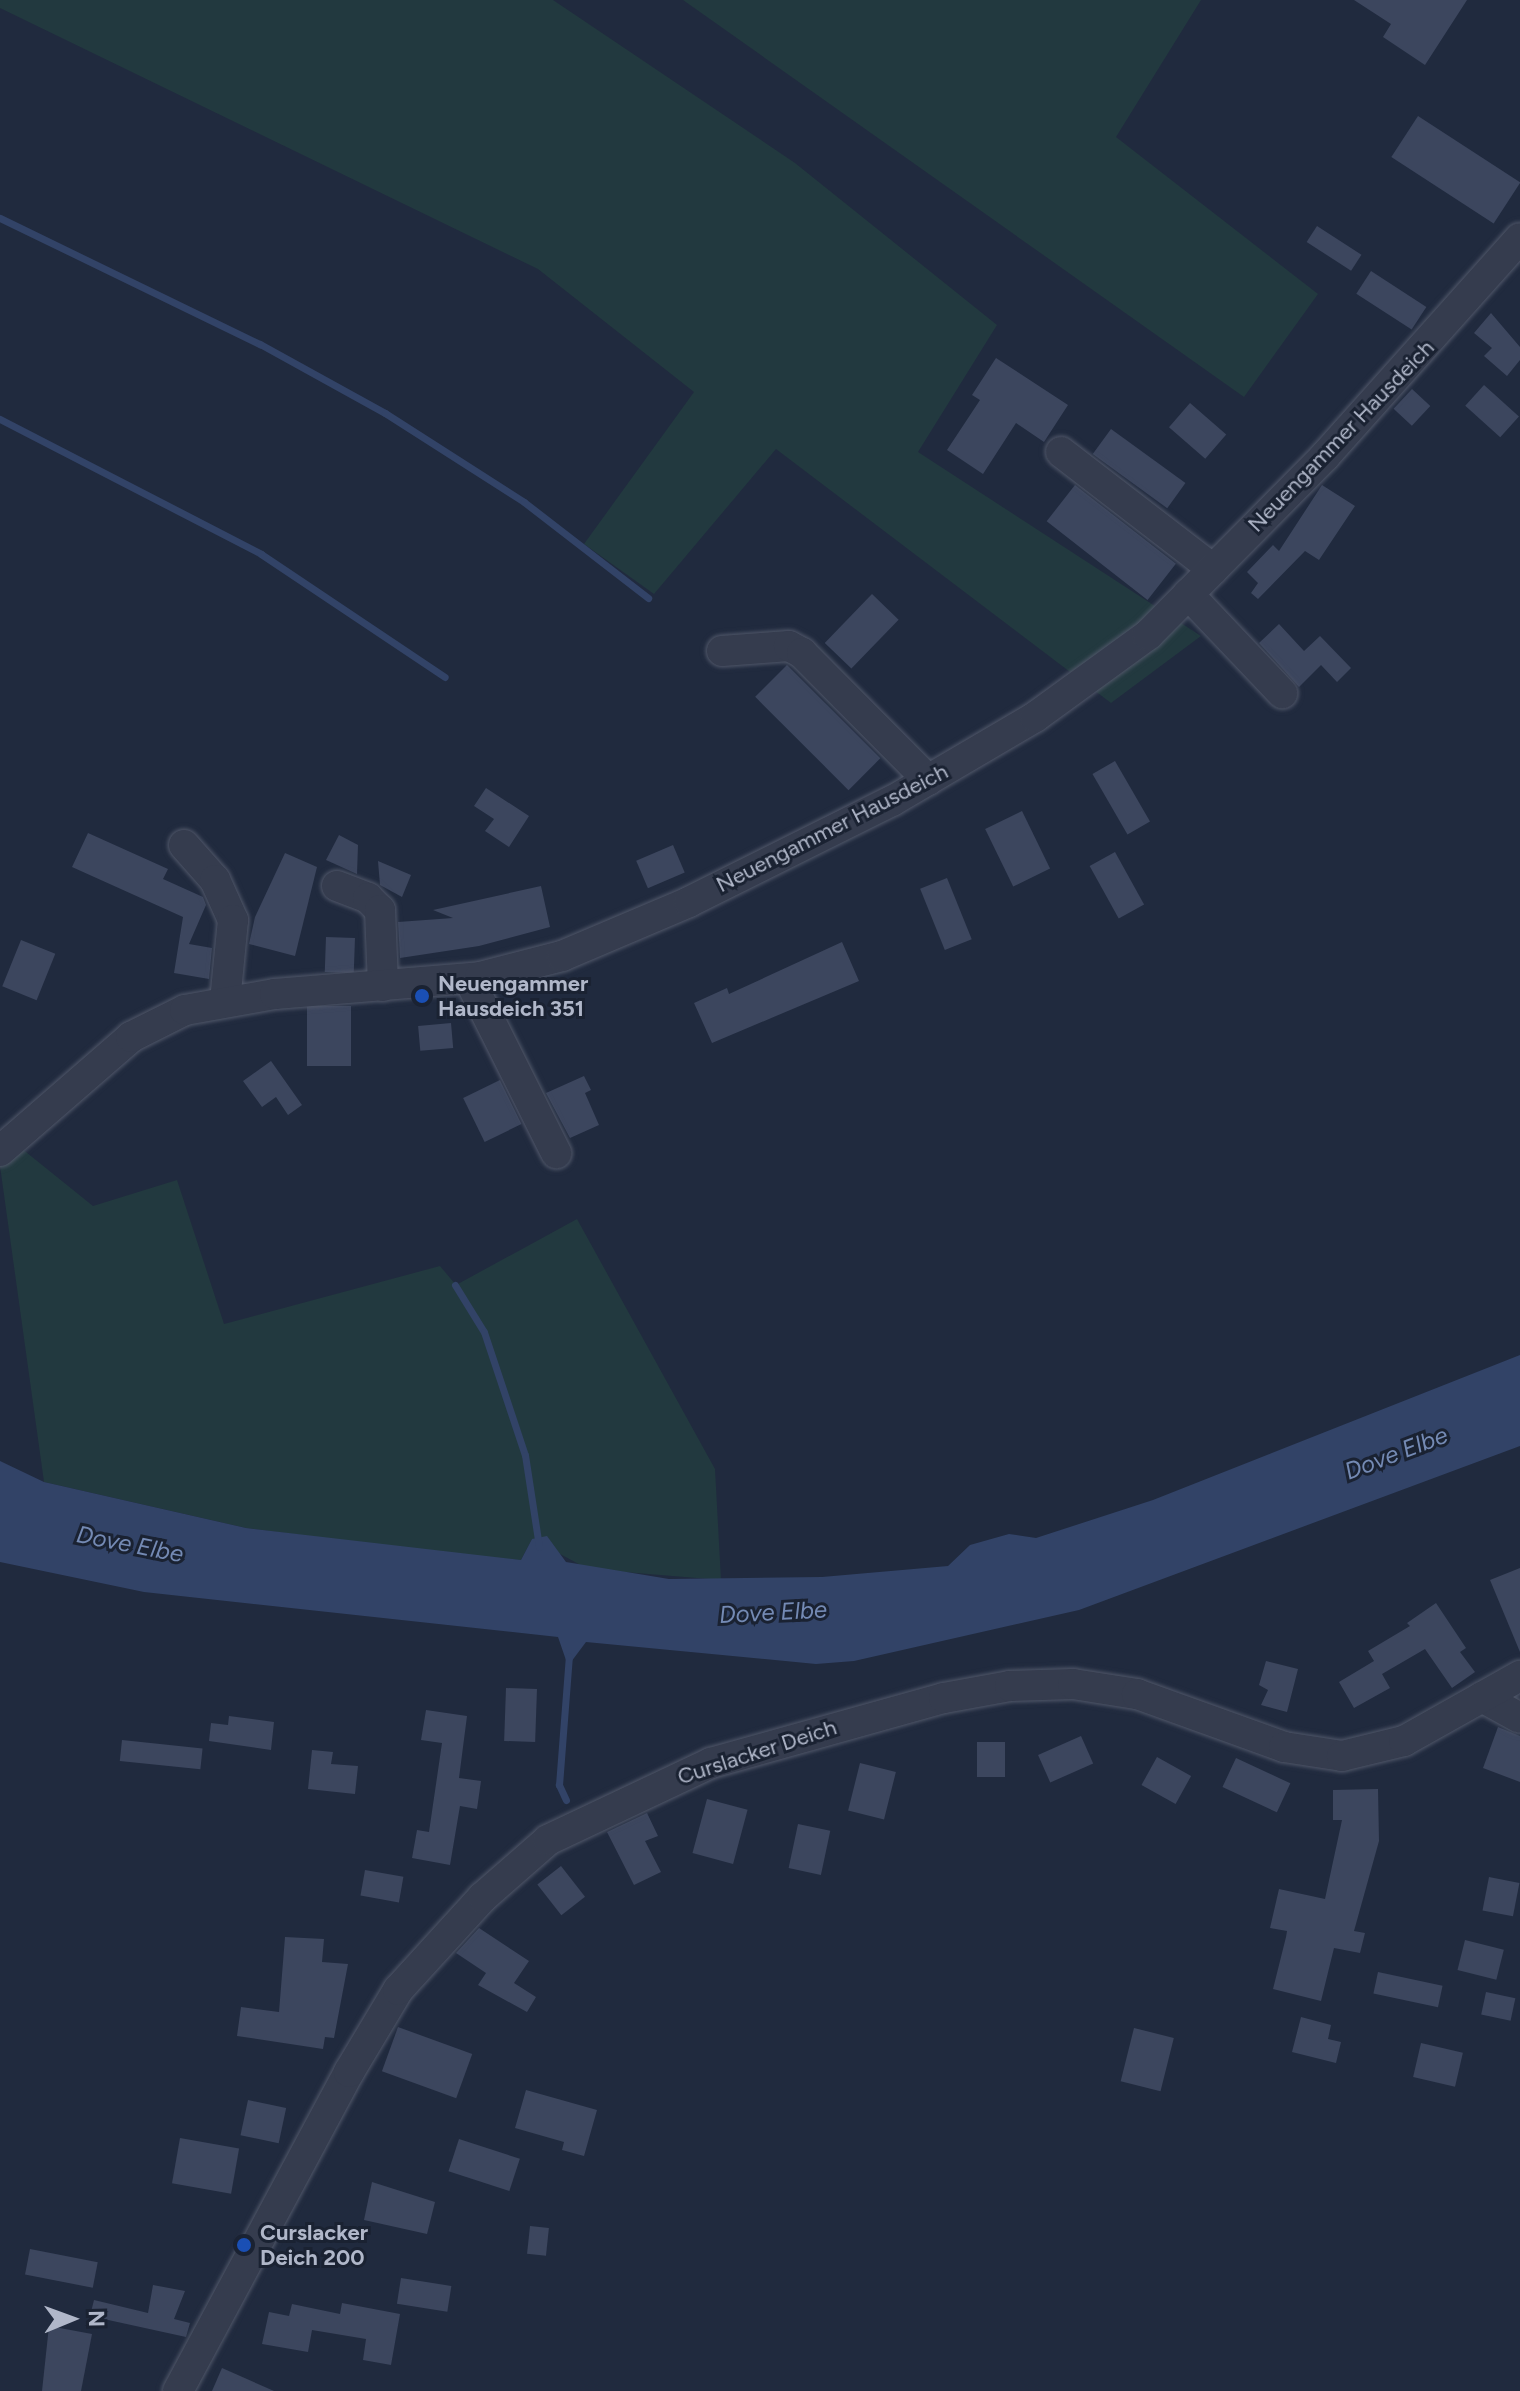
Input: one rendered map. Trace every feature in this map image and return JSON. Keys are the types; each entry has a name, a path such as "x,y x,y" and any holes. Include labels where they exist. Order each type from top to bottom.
{"street":[{"name":"Neuengammer Hausdeich","path":"0,1151 131,1037 185,1010 225,1001 469,979 562,956 661,914 928,780 1035,717 1148,635 1325,456 1520,238"},
{"path":"1061,452 1213,569"},
{"path":"1188,594 1282,693"},
{"path":"722,651 789,646 802,653 928,780"},
{"path":"184,845 215,880 233,920 225,1001"},
{"path":"337,886 368,898 380,910 383,986"},
{"path":"469,979 556,1153"},
{"name":"Curslacker Deich","path":"178,2391 349,2072 398,1990 483,1897 548,1840 711,1763 944,1698 1010,1686 1073,1684 1137,1694 1284,1747 1342,1756 1404,1741 1520,1676"},
{"path":"1482,1697 1520,1718"}],"green space":[{"path":"0,0 553,0 795,163 997,325 918,452 1201,636 1111,703 776,449 654,594 584,544 694,392 538,269 0,8"},
{"path":"683,0 1201,0 1116,137 1318,294 1244,397"},
{"path":"21,1148 93,1206 177,1180 224,1324 440,1266 456,1285 577,1219 715,1469 721,1580 588,1569 532,1539 521,1560 487,1559 246,1528 44,1482 0,1166"}],"water":[{"name":"Dove Elbe","path":"1520,1355 1520,1446 1079,1610 854,1661 816,1664 586,1642 568,1666 558,1637 144,1592 0,1562 0,1461 44,1482 246,1528 521,1560 532,1539 547,1536 566,1562 669,1579 822,1577 948,1566 970,1545 1009,1534 1036,1538 1153,1500"}],"building":[{"path":"1354,0 1467,0 1425,65 1383,37 1391,24"},
{"path":"1418,116 1520,182 1494,224 1391,157"},
{"path":"1317,226 1361,255 1351,271 1307,242"},
{"path":"1371,271 1426,307 1412,330 1356,294"},
{"path":"1491,313 1520,347 1520,360 1507,376 1484,356 1492,348 1474,333"},
{"path":"996,358 1068,405 1044,442 1016,423 983,474 947,450 980,400 972,395"},
{"path":"1484,385 1519,416 1500,437 1465,406"},
{"path":"1412,389 1430,406 1412,426 1394,409"},
{"path":"1190,403 1226,434 1205,459 1169,427"},
{"path":"1111,429 1185,483 1167,508 1093,454"},
{"path":"1075,485 1176,564 1148,600 1047,521"},
{"path":"1322,485 1355,506 1319,560 1305,551 1258,599 1251,593 1258,583 1247,572 1273,545 1279,551"},
{"path":"872,594 899,620 851,669 825,643"},
{"path":"1279,624 1304,651 1320,636 1351,668 1337,682 1321,665 1299,687 1259,643"},
{"path":"787,665 880,758 849,790 755,697"},
{"path":"1115,761 1150,822 1127,835 1092,774"},
{"path":"486,788 529,816 509,847 485,831 494,819 474,806"},
{"path":"1022,811 1050,869 1013,886 985,829"},
{"path":"88,833 168,869 163,879 203,897 206,905 189,944 212,948 209,979 174,973 183,917 72,867"},
{"path":"339,835 358,845 357,874 326,860"},
{"path":"673,845 685,873 648,888 636,861"},
{"path":"1115,852 1144,904 1119,919 1090,866"},
{"path":"285,853 317,867 295,956 249,944 255,917"},
{"path":"378,861 411,875 402,897 380,885"},
{"path":"947,878 972,939 945,950 920,889"},
{"path":"541,886 550,927 479,946 400,958 398,922 453,918 433,910"},
{"path":"326,937 355,938 354,973 325,972"},
{"path":"21,940 55,954 37,1000 2,986"},
{"path":"842,942 859,981 712,1043 694,1003 727,988 729,994"},
{"path":"307,1006 351,1006 351,1066 307,1066"},
{"path":"451,1023 453,1048 420,1051 418,1026"},
{"path":"271,1061 302,1105 288,1115 276,1097 262,1107 243,1081"},
{"path":"584,1076 591,1090 585,1093 599,1125 570,1138 546,1093"},
{"path":"500,1080 521,1124 485,1142 463,1098"},
{"path":"1520,1568 1520,1652 1490,1580"},
{"path":"1436,1603 1466,1648 1460,1652 1475,1672 1452,1688 1425,1649 1382,1674 1390,1688 1354,1708 1339,1682 1374,1661 1368,1651 1410,1626 1407,1623"},
{"path":"1266,1661 1298,1669 1287,1712 1261,1705 1268,1690 1259,1685"},
{"path":"506,1688 537,1689 535,1742 504,1741"},
{"path":"426,1710 467,1716 459,1778 481,1781 477,1809 460,1806 450,1865 412,1858 417,1830 429,1832 442,1743 421,1740"},
{"path":"229,1716 274,1722 271,1750 209,1741 211,1723 228,1725"},
{"path":"1498,1727 1520,1736 1520,1782 1483,1768"},
{"path":"1081,1736 1093,1763 1050,1783 1038,1755"},
{"path":"122,1740 203,1748 200,1769 120,1761"},
{"path":"977,1742 1005,1742 1005,1777 977,1777"},
{"path":"312,1750 333,1752 331,1764 358,1766 355,1794 308,1789"},
{"path":"1157,1757 1191,1776 1176,1804 1141,1785"},
{"path":"1236,1758 1290,1783 1277,1812 1222,1787"},
{"path":"860,1763 896,1772 884,1819 848,1811"},
{"path":"1378,1789 1379,1841 1354,1931 1365,1933 1360,1953 1334,1948 1321,2001 1273,1989 1287,1931 1270,1928 1279,1889 1325,1899 1342,1820 1333,1820 1333,1790"},
{"path":"707,1799 748,1810 733,1864 693,1853"},
{"path":"647,1813 658,1836 645,1841 661,1872 634,1885 607,1832"},
{"path":"798,1824 830,1831 821,1875 789,1868"},
{"path":"561,1866 585,1897 561,1915 537,1884"},
{"path":"365,1870 403,1877 399,1902 360,1896"},
{"path":"1489,1877 1519,1883 1513,1916 1483,1910"},
{"path":"479,1928 529,1961 514,1983 536,1997 527,2012 478,1985 486,1973 456,1953"},
{"path":"285,1937 324,1939 322,1962 348,1964 334,2038 325,2037 323,2049 237,2036 241,2007 279,2012"},
{"path":"1465,1940 1504,1950 1496,1980 1458,1970"},
{"path":"1378,1972 1443,1986 1438,2007 1373,1994"},
{"path":"1486,1992 1515,1998 1511,2021 1481,2014"},
{"path":"1301,2017 1331,2025 1328,2039 1341,2042 1336,2063 1292,2052"},
{"path":"398,2027 472,2054 456,2098 382,2071"},
{"path":"1134,2028 1174,2038 1160,2091 1121,2081"},
{"path":"1421,2043 1463,2053 1455,2087 1413,2077"},
{"path":"526,2090 597,2110 584,2156 562,2150 564,2142 515,2128"},
{"path":"248,2100 286,2108 279,2143 241,2135"},
{"path":"180,2138 239,2148 231,2194 172,2183"},
{"path":"459,2139 520,2159 509,2191 448,2171"},
{"path":"372,2182 435,2202 427,2234 364,2220"},
{"path":"530,2226 549,2228 546,2256 527,2254"},
{"path":"30,2249 98,2262 93,2288 25,2275"},
{"path":"401,2278 451,2286 447,2312 397,2304"},
{"path":"153,2285 185,2291 174,2319 190,2323 186,2337 90,2316 94,2300 148,2313"},
{"path":"342,2303 400,2314 391,2365 363,2360 366,2339 312,2330 308,2352 262,2344 269,2312 289,2316 292,2304 340,2314"},
{"path":"49,2326 92,2334 81,2391 42,2391"},
{"path":"222,2368 274,2391 212,2391"}],"waterway":[{"path":"0,218 260,344 385,413 524,502 648,598"},
{"path":"0,419 261,554 445,677"},
{"path":"455,1285 484,1332 525,1455 539,1547"},
{"path":"566,1800 559,1785 569,1656"}],"place":[{"name":"Neuengammer Hausdeich 351","path":"422,996"},
{"name":"Curslacker Deich 200","path":"244,2245"}]}
